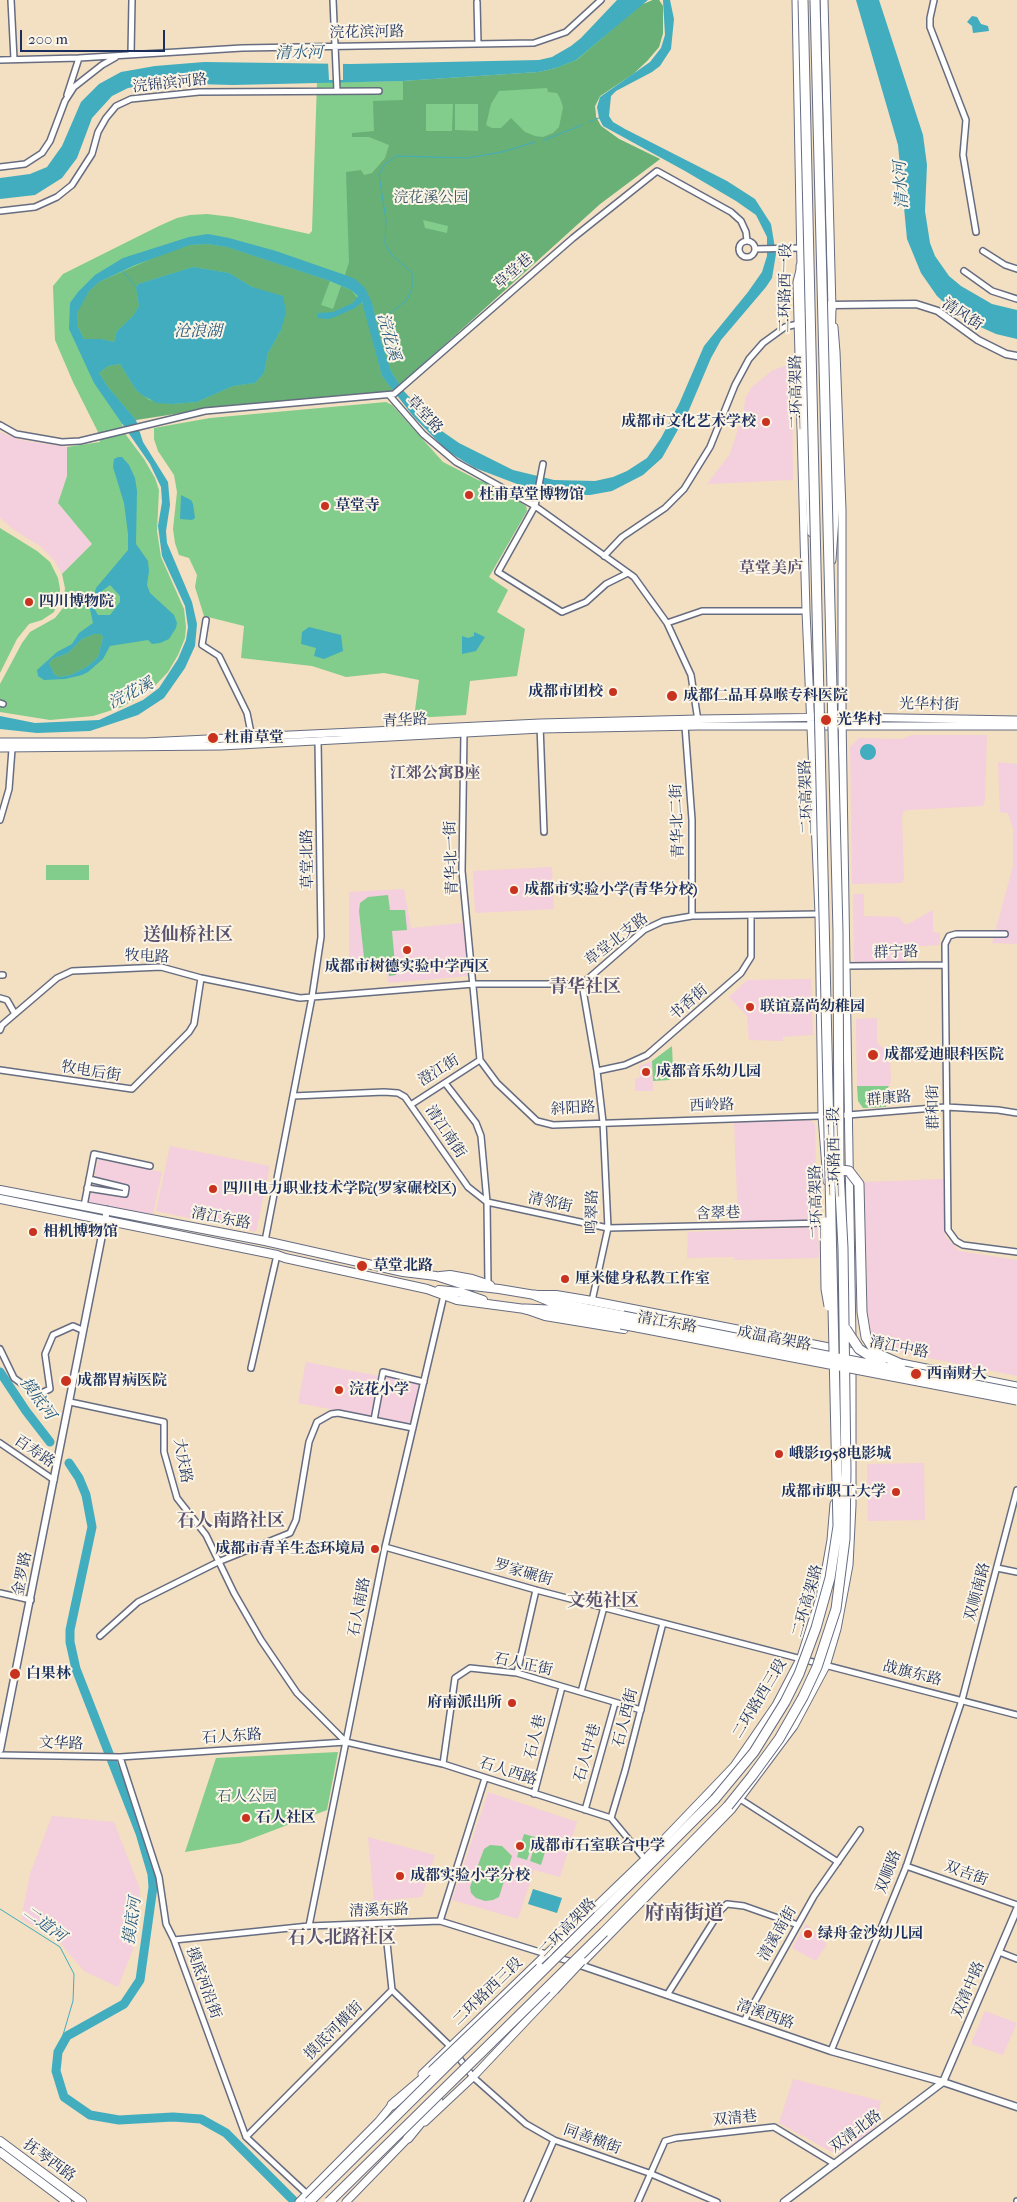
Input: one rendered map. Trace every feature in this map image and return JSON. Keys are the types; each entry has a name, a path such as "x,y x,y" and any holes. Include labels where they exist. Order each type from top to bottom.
{"highway":[{"name":"二环高架路","path":"308,2198 598,1916 715,1798 754,1752 785,1702 803,1665 830,1578 838,1526 803,0"},
{"name":"二环高架路","path":"329,2202 604,1932 736,1797 779,1739 803,1697 817,1667 836,1609 845,1539 846,1471 839,1171 838,932 815,0"},
{"path":"801,266 810,518 815,570"},
{"path":"829,577 834,543 835,503 830,350 831,305"},
{"path":"834,1348 826,1289 825,1186 835,1171 845,1170 854,1175 859,1184 862,1312 866,1337 876,1353 902,1364"},
{"name":"成温高架路","path":"535,1295 552,1302 622,1320 1017,1402"},
{"name":"成温高架路","path":"525,1309 548,1310 622,1320 1017,1393"},
{"path":"844,1325 854,1344 873,1358 1017,1386"},
{"path":"392,2105 432,2071 582,1928 598,1916"},
{"path":"408,2138 438,2101 574,1971 604,1932"}],"main road":[{"name":"二环路西一段","path":"796,0 801,248 801,266 797,282 806,611 812,725"},
{"path":"824,0 831,305 836,352 842,510 842,725"},
{"name":"光华村街","path":"811,717 1017,720"},
{"name":"青华路","path":"0,742 145,742 811,717"},
{"name":"青华路","path":"0,748 154,748 464,732 540,726 685,726 698,722 812,725"},
{"name":"光华村街","path":"812,725 1017,726"},
{"name":"二环路西二段","path":"801,1658 820,1597 831,1540 835,1460 834,1348 829,1222 822,1116 819,914 812,725"},
{"name":"二环路西二段","path":"826,1666 838,1630 849,1565 852,1505 853,1370 842,725"},
{"name":"清江东路","path":"0,1190 264,1241 402,1272 436,1276 450,1275 499,1288"},
{"name":"清江东路","path":"0,1199 277,1255 427,1289 460,1292 497,1304"},
{"name":"清江东路","path":"436,1276 464,1285 592,1301 834,1348"},
{"name":"清江东路","path":"427,1289 457,1300 497,1304 525,1309 545,1316 833,1367"},
{"name":"清江中路","path":"834,1348 1017,1386"},
{"name":"清江中路","path":"833,1367 1017,1402"},
{"name":"二环路西三段","path":"300,2202 308,2198 392,2105 645,1858 734,1766 776,1705 801,1658"},
{"path":"346,2202 408,2138 473,2077 740,1799 794,1726 826,1666"},
{"name":"抚琴西路","path":"0,2141 82,2202"},
{"name":"抚琴西路","path":"0,2152 67,2202"}],"street":[{"path":"11,0 14,59"},
{"path":"131,54 132,0"},
{"path":"333,0 337,91"},
{"name":"浣花滨河路","path":"0,60 79,58 242,48 534,43 566,32 602,0"},
{"path":"934,0 930,13 930,28 966,120 963,155 976,232"},
{"path":"477,2 478,44"},
{"name":"浣花滨河路","path":"65,101 74,87 88,75 119,56"},
{"name":"浣花滨河路","path":"0,167 25,164 42,152 50,140 79,58"},
{"name":"浣锦滨河路","path":"0,211 35,207 57,197 72,185 92,154 98,132 106,118 116,106 131,99 199,92 379,91"},
{"name":"草堂巷","path":"392,395 572,238 657,171 731,212 741,222 746,232 747,241"},
{"path":"747,241 753,244 755,249 754,254 750,257 745,257 741,254 739,247 747,241"},
{"path":"755,249 801,248"},
{"path":"984,251 1005,265 1017,269"},
{"path":"964,271 992,291 1017,299"},
{"name":"清风街","path":"831,305 916,304 938,311 978,340 1006,354 1017,356"},
{"path":"604,556 622,537 665,508 684,489 710,447 735,385 749,359 763,343 785,327 798,324"},
{"name":"草堂路","path":"0,425 16,434 62,442 80,441 205,411 392,395 423,434 438,448 469,470 535,506 634,577 667,623 691,676 698,722"},
{"path":"543,464 535,506 498,572 562,612 586,602 606,584 628,573"},
{"path":"667,623 702,611 806,611"},
{"path":"206,620 202,645 219,656 247,713 252,738"},
{"path":"540,726 544,832"},
{"name":"青华北二街","path":"685,726 692,820 692,916"},
{"name":"青华北一街","path":"464,732 462,871 474,984"},
{"name":"草堂北路","path":"264,1241 312,997 322,925 318,740"},
{"path":"0,820 9,789 12,749"},
{"name":"草堂北支路","path":"312,997 474,984 582,984 652,925 671,918 819,914"},
{"name":"书香街","path":"597,1071 625,1065 647,1055 741,972 751,957 751,916"},
{"name":"群和街","path":"1005,934 956,934 949,936 945,944 948,1230 956,1241 963,1245 1017,1252"},
{"name":"群宁路","path":"846,966 945,965"},
{"name":"牧电路","path":"0,1030 15,1014 57,978 72,971 161,967 201,978 300,998 312,997"},
{"name":"牧电后街","path":"0,1070 132,1089 189,1032 194,1024 201,978"},
{"path":"474,984 480,1060"},
{"name":"斜阳路","path":"480,1060 497,1083 537,1121 553,1125 603,1122 597,1071 582,984"},
{"path":"0,998 7,1000 15,1014"},
{"name":"澄江街","path":"412,1104 480,1060"},
{"path":"445,1082 476,1123 481,1136 487,1202 488,1284"},
{"name":"清江南街","path":"293,1096 384,1092 398,1094 412,1104 468,1187 487,1202"},
{"name":"群康路","path":"822,1116 946,1107 1017,1113"},
{"name":"西岭路","path":"603,1122 822,1116"},
{"name":"鸣翠路","path":"592,1301 608,1228 603,1122"},
{"path":"84,1206 94,1154 150,1166"},
{"path":"87,1188 125,1194 126,1188 89,1179"},
{"name":"清邻街","path":"487,1202 608,1228"},
{"path":"70,1402 82,1330 107,1210"},
{"name":"含翠巷","path":"608,1228 829,1222"},
{"path":"251,1368 277,1255"},
{"name":"石人南路","path":"309,1926 385,1547 444,1295"},
{"path":"0,1349 14,1378 37,1395 50,1389 45,1354 53,1335 73,1326 82,1330"},
{"path":"374,1420 383,1372 424,1382"},
{"name":"金罗路","path":"0,1750 70,1402"},
{"name":"大庆路","path":"70,1402 164,1422 164,1452 177,1498 206,1535 218,1562 261,1640 297,1693 346,1742"},
{"path":"100,1636 138,1602 218,1562 290,1533 296,1520 309,1442 317,1422 331,1414 338,1413 413,1428"},
{"name":"百寿路","path":"0,1444 54,1480"},
{"name":"双顺南路","path":"962,1700 1017,1490"},
{"name":"罗家碾街","path":"385,1547 536,1590 801,1658"},
{"path":"998,1568 1017,1572"},
{"path":"517,1674 536,1590"},
{"path":"0,1592 31,1600"},
{"path":"581,1692 604,1607"},
{"name":"石人西街","path":"611,1818 663,1623"},
{"name":"战旗东路","path":"801,1658 1017,1715"},
{"name":"石人正街","path":"443,1764 455,1678 470,1668 517,1674 641,1710"},
{"name":"石人巷","path":"534,1794 562,1687"},
{"name":"双顺路","path":"831,2051 906,1866 962,1700"},
{"name":"石人中巷","path":"585,1810 616,1703"},
{"name":"石人东路","path":"120,1757 346,1742"},
{"name":"石人西路","path":"346,1742 443,1764 611,1818"},
{"name":"文华路","path":"0,1755 120,1757"},
{"name":"摸底河沿街","path":"120,1757 159,1877 166,1924 174,1940 246,2137 308,2198"},
{"path":"440,1920 485,1778"},
{"path":"740,1799 838,1862"},
{"path":"611,1818 645,1858"},
{"name":"清溪南街","path":"744,2021 798,1925 860,1830"},
{"name":"双吉街","path":"906,1866 1017,1907"},
{"path":"667,1995 720,1911 727,1904 744,1906 798,1925"},
{"name":"双清中路","path":"943,2082 1017,1907"},
{"name":"清溪东路","path":"174,1940 309,1926 440,1920 580,1965"},
{"path":"385,1924 392,1990"},
{"path":"999,1952 1017,1959"},
{"name":"清溪西路","path":"580,1965 831,2051 943,2082 1017,2107"},
{"name":"同善横街","path":"392,1990 452,2046 473,2077 526,2124 554,2140 651,2174 717,2202"},
{"name":"摸底河横街","path":"246,2137 392,1990"},
{"name":"双清北路","path":"784,2202 943,2082"},
{"name":"双清巷","path":"651,2174 665,2141 774,2127 835,2164"},
{"path":"527,2202 554,2140"},
{"path":"638,2202 651,2174"}],"shaded area":[{"name":"成都市文化艺术学校","path":"792,364 793,480 707,484 730,454 743,414 746,397 752,387 773,370"},
{"path":"0,432 20,440 67,447 67,475 58,503 92,544 62,574 54,560 40,546 13,529 0,518"},
{"path":"912,735 987,735 985,800 983,806 907,810 903,812 904,878 902,883 852,884 850,747 859,738 901,739"},
{"path":"998,762 1017,764 1017,944 992,943 1013,866 1013,829 1008,813 1000,812"},
{"name":"成都市实验小学(青华分校)","path":"552,867 554,909 475,913 473,871"},
{"name":"成都市树德实验中学西区","path":"404,889 411,928 463,923 468,976 389,983 385,971 349,972 349,892"},
{"path":"853,894 864,894 864,916 899,917 906,925 933,910 933,932 940,933 940,945 906,947 906,964 857,964 854,961"},
{"path":"811,979 813,1035 783,1037 783,1041 749,1040 747,1016 729,997 747,980"},
{"name":"成都爱迪眼科医院","path":"877,1018 877,1043 886,1050 890,1060 891,1081 889,1086 857,1086 856,1019"},
{"name":"成都音乐幼儿园","path":"652,1061 653,1091 635,1091 635,1079 640,1078 639,1066"},
{"path":"811,1120 815,1125 817,1215 813,1221 738,1222 734,1122"},
{"name":"四川电力职业技术学院(罗家碾校区)","path":"170,1146 270,1166 256,1232 156,1211"},
{"path":"98,1159 162,1172 153,1215 89,1202"},
{"path":"943,1179 945,1236 959,1251 1017,1260 1017,1376 880,1348 872,1338 868,1315 864,1182"},
{"path":"818,1227 819,1258 734,1260 734,1257 687,1258 688,1232"},
{"name":"浣花小学","path":"306,1362 379,1376 372,1415 367,1416 298,1403"},
{"path":"385,1375 417,1383 419,1388 411,1421 407,1424 382,1420 378,1415"},
{"name":"成都市职工大学","path":"924,1463 925,1520 868,1521 867,1464"},
{"name":"成都市石室联合中学","path":"488,1792 577,1822 560,1877 534,1870 518,1919 452,1900"},
{"path":"52,1816 114,1822 140,1889 136,1942 118,1987 84,1971 55,1937 21,1919 30,1874"},
{"name":"成都实验小学分校","path":"368,1837 435,1855 422,1897 374,1901"},
{"name":"绿舟金沙幼儿园","path":"806,1924 827,1944 816,1961 792,1948"},
{"path":"985,2011 1017,2023 1003,2055 971,2044"},
{"path":"793,2079 881,2101 876,2126 860,2141 843,2152 837,2153 779,2123"}],"green space":[{"name":"浣花溪公园","path":"653,0 659,0 663,6 663,33 659,47 633,74 600,96 595,106 596,117 601,126 619,139 660,159 600,204 400,385 388,393 201,410 146,417 122,424 126,435 144,459 155,478 159,490 157,531 161,557 184,609 185,638 178,655 168,672 152,689 122,707 93,716 50,720 0,712 0,684 22,643 30,632 55,618 63,608 65,588 62,574 92,544 58,503 67,476 67,447 100,442 98,432 55,340 53,286 63,274 159,226 177,218 190,215 207,214 232,217 309,234 312,231 317,82 403,81 539,72 556,68 641,5"},
{"path":"653,0 659,0 663,6 663,33 659,47 633,74 600,96 595,106 596,117 601,126 619,139 660,159 600,204 400,385 391,371 384,353 372,303 345,275 349,262 346,172 361,170 364,175 372,173 385,158 389,145 369,137 352,137 352,133 374,131 373,101 403,100 403,81 539,72 556,68 577,60 641,5","holes":["547,88 548,92 557,93 563,107 559,127 553,133 543,137 525,132 511,118 501,128 492,128 486,125 491,104 499,91","426,104 453,104 452,131 426,131","455,104 478,104 478,131 455,130","423,220 448,226 447,233 425,228"]},
{"path":"207,244 227,247 330,281 321,305 333,309 341,286 351,290 364,306 382,376 393,390 388,393 201,410 136,420 108,387 99,373 108,366 120,364 136,390 149,400 172,404 197,402 233,386 255,383 264,373 268,353 281,330 277,294 269,294 252,287 229,273 193,267 138,284 136,288 139,306 133,316 117,331 114,342 101,339 84,339 77,325 77,313 80,305 89,291 99,282 165,253 190,245"},
{"path":"386,402 392,405 443,462 478,480 491,484 526,506 527,511 489,577 508,590 497,612 525,629 517,676 470,681 466,715 414,718 419,680 384,673 346,677 312,666 241,658 244,626 204,616 195,587 197,575 189,558 179,555 175,543 173,529 177,492 174,475 158,451 154,439 154,428 210,418"},
{"name":"四川博物院","path":"0,528 37,551 50,562 58,578 60,589 54,612 42,620 29,624 17,639 0,673"},
{"path":"94,634 101,634 103,637 98,657 88,666 71,675 59,677 54,674 49,663 52,659 68,653 82,639"},
{"path":"46,865 89,865 89,880 46,880"},
{"path":"388,895 390,910 405,910 407,930 392,931 396,975 389,976 388,967 365,967 359,911 360,903 368,897"},
{"path":"672,1046 673,1070 671,1078 669,1080 653,1081 652,1061"},
{"path":"857,1086 889,1086 885,1092 886,1107 863,1108 858,1101"},
{"name":"石人公园","path":"338,1752 327,1810 240,1843 185,1852 216,1758"},
{"path":"524,1834 535,1837 527,1860 517,1857"},
{"path":"537,1838 548,1842 541,1865 530,1861"},
{"path":"490,1845 502,1846 512,1856 499,1897 485,1901 476,1898 471,1893 470,1887 484,1849"}],"water":[{"path":"617,0 648,0 576,60 539,72 403,81 233,85 159,83 128,88 112,96 92,118 77,158 62,178 35,195 0,199 0,178 30,174 47,167 62,146 81,102 99,84 121,72 155,66 204,62 351,64 539,60 552,57 571,46"},
{"name":"沧浪湖","path":"663,0 670,0 674,19 671,49 660,66 616,91 611,96 609,116 613,122 625,129 727,181 755,199 771,224 776,254 772,278 721,340 711,358 689,410 662,458 643,475 612,491 590,495 570,495 551,494 525,487 475,468 447,451 413,416 382,376 362,302 355,308 329,319 317,318 318,313 333,312 353,303 358,296 351,290 330,281 227,247 207,244 190,245 135,265 99,282 89,291 77,313 77,325 84,339 101,339 114,342 117,331 133,316 139,306 136,288 138,284 193,267 229,273 252,287 283,296 286,312 281,330 268,353 264,373 255,383 233,386 197,402 157,403 136,390 120,364 108,366 99,373 108,387 136,420 143,442 168,482 170,505 166,531 167,543 192,602 197,624 195,646 185,668 164,698 138,715 90,731 37,733 0,729 0,716 35,723 99,720 143,700 159,688 178,659 186,640 188,627 185,606 162,556 158,526 162,502 161,487 150,464 94,383 69,329 70,303 78,292 95,275 123,258 189,237 208,234 276,251 345,275 355,279 365,288 372,303 381,341 391,371 403,390 436,427 459,443 513,470 554,480 595,481 613,477 627,471 647,458 661,438 679,404 704,346 762,272 767,256 767,237 756,215 685,171 603,126 599,118 597,107 600,97 650,62 661,48 665,35"},
{"name":"清水河","path":"856,0 879,0 923,135 927,165 925,211 930,243 935,256 949,276 961,286 992,304 1017,310 1017,339 996,334 965,320 937,296 921,273 907,239 898,145"},
{"path":"972,16 977,17 981,24 988,26 989,31 973,33 972,26 967,22"},
{"path":"122,457 129,465 135,478 137,491 136,544 148,561 147,585 150,593 174,615 177,623 176,628 169,639 160,643 152,644 148,640 110,646 103,659 82,675 65,679 44,680 38,676 37,670 57,652 72,644 79,633 93,623 90,609 96,588 128,550 124,503 113,467 114,459","holes":["110,585 120,596 120,602 110,615 98,615 94,608 98,594","94,634 101,634 103,637 98,657 88,666 71,675 59,677 54,674 49,663 52,659 68,653 82,639"]},
{"path":"181,495 191,500 193,504 195,518 192,520 180,519"},
{"path":"309,627 341,635 343,651 324,659 314,656 316,648 301,644 302,632"},
{"path":"474,632 485,637 476,651 462,654 462,636 468,638 474,636"},
{"path":"865,744 871,744 876,749 874,758 865,760 860,755 860,749"},
{"path":"533,1889 562,1898 557,1913 528,1904"}],"pier":[{"path":"328,62 343,62 343,80 329,80"}],"waterway":[{"path":"589,122 601,117"},
{"path":"544,140 582,125"},
{"name":"浣花溪","path":"376,324 407,300 412,288 412,273 391,254 385,243 386,220 379,175 384,165 396,156 467,158 502,152 535,142"},
{"path":"122,270 137,288"},
{"name":"摸底河","path":"0,1372 26,1411 50,1442"},
{"name":"摸底河","path":"69,1463 79,1478 86,1495 92,1527 70,1630 70,1642 76,1669 140,1833 152,1874 153,1887 140,1980 124,2004 67,2036 58,2052 56,2071 64,2097 90,2115 119,2120 173,2117 201,2119 226,2133 293,2200"},
{"name":"二道河","path":"0,1909 60,1947 74,1974 73,2001 58,2052"}],"place":[{"name":"成都市文化艺术学校","path":"766,422"},
{"name":"杜甫草堂博物馆","path":"469,495"},
{"name":"草堂寺","path":"325,506"},
{"name":"四川博物院","path":"29,602"},
{"name":"成都市团校","path":"613,692"},
{"name":"成都仁品耳鼻喉专科医院","path":"672,696"},
{"name":"光华村","path":"826,720"},
{"name":"杜甫草堂","path":"213,738"},
{"name":"成都市实验小学(青华分校)","path":"514,890"},
{"name":"成都市树德实验中学西区","path":"407,950"},
{"name":"联谊嘉尚幼稚园","path":"750,1007"},
{"name":"成都爱迪眼科医院","path":"873,1055"},
{"name":"成都音乐幼儿园","path":"646,1072"},
{"name":"四川电力职业技术学院(罗家碾校区)","path":"213,1189"},
{"name":"相机博物馆","path":"33,1232"},
{"name":"草堂北路","path":"362,1266"},
{"name":"厘米健身私教工作室","path":"565,1279"},
{"name":"西南财大","path":"916,1374"},
{"name":"成都胃病医院","path":"66,1381"},
{"name":"浣花小学","path":"339,1390"},
{"name":"峨影1958电影城","path":"779,1454"},
{"name":"成都市职工大学","path":"896,1492"},
{"name":"成都市青羊生态环境局","path":"375,1549"},
{"name":"白果林","path":"15,1674"},
{"name":"府南派出所","path":"512,1703"},
{"name":"石人社区","path":"246,1818"},
{"name":"成都市石室联合中学","path":"520,1846"},
{"name":"成都实验小学分校","path":"400,1876"},
{"name":"绿舟金沙幼儿园","path":"808,1934"}],"district":[{"name":"草堂美庐","path":"771,569"},
{"name":"江郊公寓B座","path":"435,774"},
{"name":"送仙桥社区","path":"188,936"},
{"name":"青华社区","path":"585,988"},
{"name":"石人南路社区","path":"231,1522"},
{"name":"文苑社区","path":"603,1602"},
{"name":"府南街道","path":"684,1914"},
{"name":"石人北路社区","path":"342,1939"}]}
